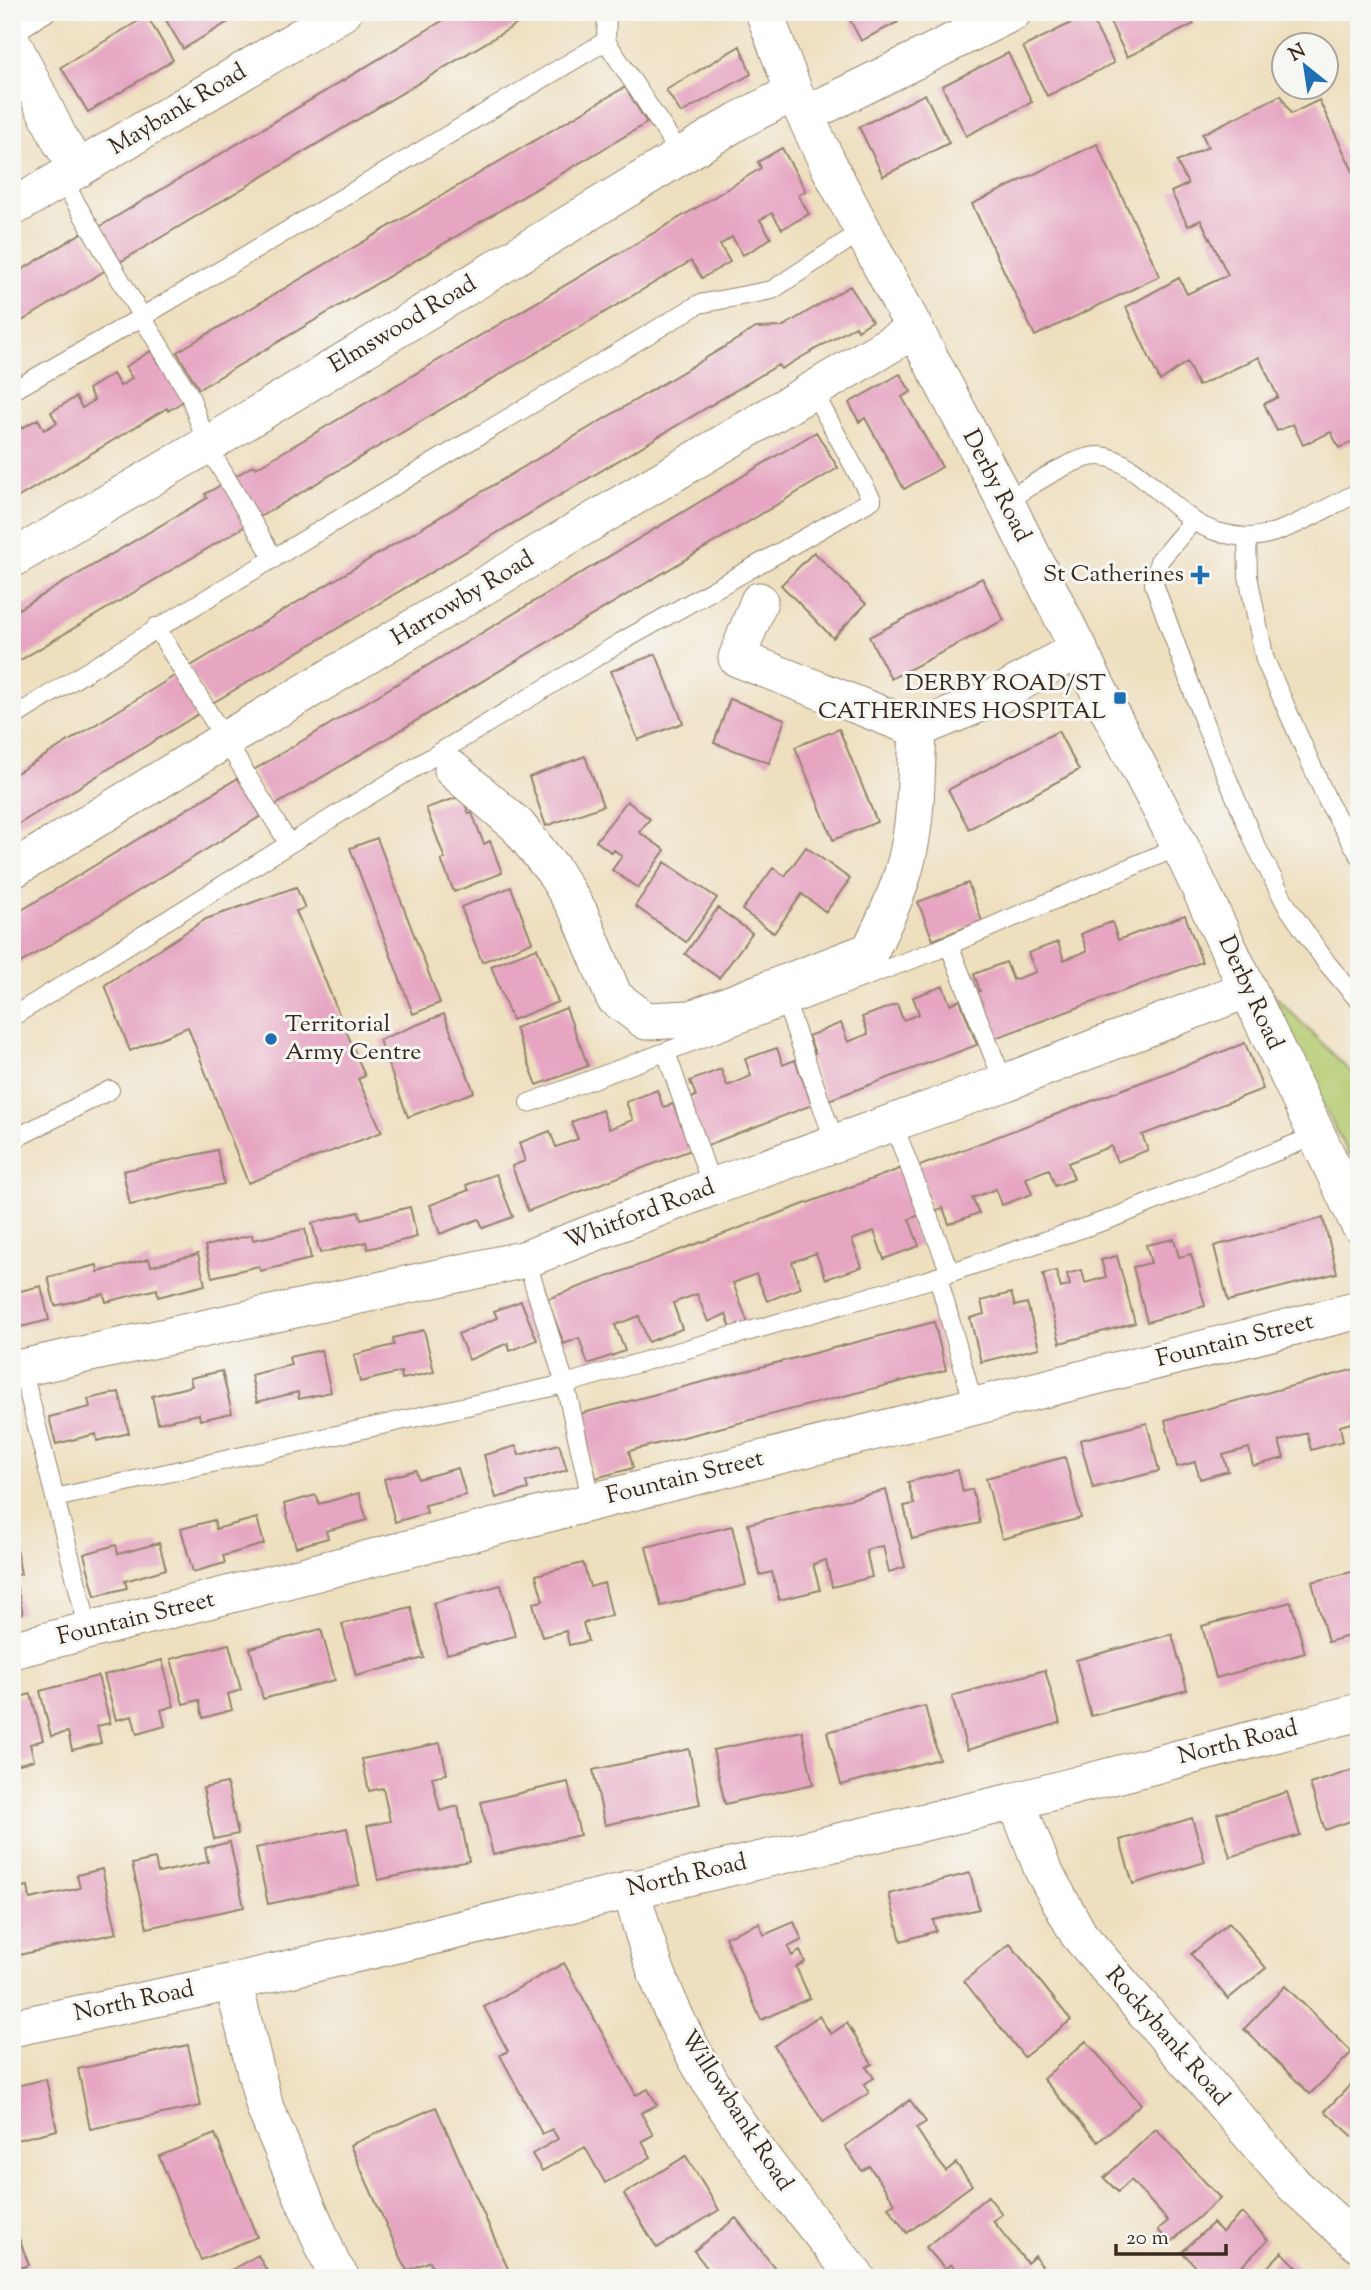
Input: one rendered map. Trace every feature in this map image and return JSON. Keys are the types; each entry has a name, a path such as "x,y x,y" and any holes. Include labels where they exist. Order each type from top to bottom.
{"street":[{"name":"Maybank Road","path":"12,208 343,12"},
{"name":"Derby Road","path":"764,12 799,104 1180,846 1359,1224"},
{"name":"Elmswood Road","path":"12,559 206,445 738,121 799,104 1013,12"},
{"path":"12,42 61,142 71,174"},
{"name":"Harrowby Road","path":"12,870 225,740 914,330"},
{"path":"759,601 737,659 918,729 993,698 1079,648"},
{"path":"453,769 517,825 553,870 579,912 614,998 646,1021 691,1019 870,951 895,897 909,849 915,800 918,729"},
{"name":"Whitford Road","path":"17,1369 526,1259 712,1187 1004,1083 1248,989"},
{"name":"Fountain Street","path":"12,1650 1359,1310"},
{"name":"North Road","path":"12,2028 233,1982 1016,1801 1359,1712"},
{"name":"Rockybank Road","path":"1016,1801 1043,1870 1079,1935 1295,2186 1359,2244"},
{"name":"Willowbank Road","path":"631,1888 640,1927 685,2038 719,2094 759,2151 857,2278"},
{"path":"233,1982 265,2108 332,2264 341,2278"}],"lane":[{"path":"12,34 47,12"},
{"path":"607,12 606,41 681,155"},
{"path":"12,391 142,317 606,41"},
{"path":"71,174 142,317 190,396 206,445 274,559"},
{"path":"12,718 156,627 698,304 772,290 862,231"},
{"path":"12,1017 621,642 872,499 813,391"},
{"path":"1005,501 1073,462 1099,456 1122,462 1193,521 1220,533 1247,537 1276,531 1359,492"},
{"path":"1193,521 1159,561 1154,584 1205,725 1255,844 1287,906 1326,962 1359,1001"},
{"path":"1247,537 1248,576 1265,660 1328,802 1359,855"},
{"path":"156,627 289,844"},
{"path":"529,1103 949,945 1180,846"},
{"path":"949,945 1004,1083"},
{"path":"787,1006 835,1143"},
{"path":"666,1052 712,1187"},
{"path":"12,1140 110,1090"},
{"path":"892,1123 944,1275 974,1406"},
{"path":"55,1498 565,1384 944,1275 1112,1218 1317,1135"},
{"path":"526,1259 565,1384 593,1502"},
{"path":"17,1369 55,1498 89,1631"}],"green space":[{"path":"1260,981 1359,1080 1359,1144 1349,1155"}],"building":[{"path":"161,12 245,12 183,49"},
{"path":"457,12 537,12 120,262 99,227"},
{"path":"846,12 893,12 898,22 861,41"},
{"path":"1105,12 1188,12 1194,24 1127,57"},
{"path":"1089,14 1114,63 1047,96 1023,47"},
{"path":"147,16 173,60 88,112 61,67"},
{"path":"740,46 751,74 681,113 666,90"},
{"path":"1008,53 1032,102 966,136 942,86"},
{"path":"625,87 647,123 199,389 177,352"},
{"path":"925,94 949,143 883,176 859,127"},
{"path":"1270,100 1285,102 1291,114 1320,102 1359,184 1359,439 1339,448 1331,432 1303,445 1293,424 1277,431 1264,404 1278,397 1259,357 1198,386 1187,362 1160,381 1126,307 1179,278 1187,294 1228,275 1201,220 1188,226 1171,192 1188,184 1177,162 1208,147 1202,134"},
{"path":"1097,144 1160,276 1035,336 972,204"},
{"path":"782,148 806,191 798,195 809,214 782,229 772,213 760,220 771,238 756,248 743,255 732,237 720,245 730,262 702,278 691,261 258,518 234,477 254,465 256,468 701,205 761,168 758,162"},
{"path":"83,232 106,270 12,327 12,276"},
{"path":"850,286 872,321 858,330 856,326 781,369 778,365 211,704 189,667 756,328 782,327"},
{"path":"151,351 158,363 165,359 188,398 12,501 12,449 18,446 12,434 38,419 44,430 57,423 51,412 76,397 82,408 87,405 94,400 88,389 113,374 120,386 132,378 125,367"},
{"path":"900,374 911,392 902,397 942,467 904,489 865,418 859,422 849,403"},
{"path":"816,432 838,468 274,806 252,771"},
{"path":"223,484 247,525 12,665 12,613 207,498 205,494"},
{"path":"814,552 866,604 833,638 781,585"},
{"path":"982,578 1004,620 891,679 869,637"},
{"path":"656,654 683,723 638,740 611,671"},
{"path":"176,675 200,713 12,828 12,776"},
{"path":"730,699 785,719 769,763 714,743"},
{"path":"839,729 877,822 833,840 795,747"},
{"path":"1058,731 1079,770 969,829 948,790"},
{"path":"585,756 603,806 546,826 529,777"},
{"path":"238,778 261,816 12,968 12,916"},
{"path":"462,796 484,844 490,841 502,873 454,892 441,860 445,859 426,808"},
{"path":"627,801 650,819 639,832 665,850 638,888 612,870 622,856 614,850 612,853 596,841"},
{"path":"377,838 440,1003 413,1014 350,848"},
{"path":"806,847 850,879 826,912 802,894 774,933 742,910 773,868 785,876"},
{"path":"665,862 717,898 686,942 635,906"},
{"path":"968,883 982,921 933,940 918,902"},
{"name":"Territorial Army Centre","path":"296,887 305,908 296,911 365,1076 358,1079 382,1132 248,1183 188,1027 130,1051 105,985 206,919"},
{"path":"511,887 532,942 482,962 461,907"},
{"path":"718,908 752,933 719,978 685,954"},
{"path":"1185,915 1202,962 990,1040 973,994 980,991 974,974 1006,962 1013,980 1036,972 1028,953 1058,942 1064,960 1087,951 1081,934 1095,928 1112,922 1118,940"},
{"path":"537,948 558,1002 512,1020 491,966"},
{"path":"943,986 950,1004 960,1000 977,1045 826,1101 809,1055 815,1053 808,1036 841,1023 848,1042 868,1034 862,1017 897,1004 903,1020 912,1017 919,1014 913,997"},
{"path":"566,1008 588,1066 537,1085 515,1028"},
{"path":"444,1014 474,1092 408,1117 379,1040"},
{"path":"1245,1043 1263,1089 1142,1135 1148,1150 1117,1162 1111,1146 1068,1163 1074,1179 1055,1186 1049,1169 1026,1178 1032,1194 1002,1205 996,1189 972,1198 979,1213 949,1224 943,1208 934,1211 917,1167"},
{"path":"777,1048 783,1065 795,1060 812,1105 705,1146 688,1100 696,1096 690,1081 721,1069 727,1086 751,1076 745,1059"},
{"path":"657,1090 663,1107 673,1104 691,1150 528,1211 512,1166 525,1161 519,1143 550,1131 556,1147 578,1139 571,1122 602,1110 609,1129 633,1120 626,1102"},
{"path":"217,1150 224,1184 130,1205 123,1171"},
{"path":"902,1168 920,1215 909,1219 919,1246 884,1259 874,1231 852,1240 862,1267 826,1279 816,1253 792,1262 801,1288 767,1301 756,1274 733,1283 748,1323 731,1328 726,1314 708,1322 697,1294 673,1303 682,1329 648,1342 639,1316 615,1325 625,1351 588,1364 579,1338 564,1344 547,1299"},
{"path":"496,1174 513,1217 483,1228 479,1219 440,1234 430,1205 469,1190 466,1185"},
{"path":"410,1207 417,1237 368,1249 366,1242 320,1253 312,1223 359,1212 361,1219"},
{"path":"1323,1218 1337,1273 1228,1301 1214,1246"},
{"path":"305,1229 311,1259 260,1271 259,1266 212,1277 205,1246 252,1235 253,1240"},
{"path":"1174,1239 1179,1257 1191,1254 1205,1306 1147,1322 1133,1267 1151,1263 1146,1245"},
{"path":"198,1254 205,1285 158,1297 157,1289 106,1302 104,1294 55,1306 48,1277 97,1265 98,1272 149,1259 151,1266"},
{"path":"1117,1256 1135,1323 1060,1343 1043,1274 1056,1271 1061,1288 1070,1285 1067,1274 1082,1270 1085,1283 1106,1277 1101,1260"},
{"path":"41,1286 49,1320 12,1329 12,1293"},
{"path":"1011,1293 1015,1306 1027,1303 1039,1348 981,1362 970,1318 984,1314 981,1301"},
{"path":"521,1301 537,1340 510,1351 508,1343 469,1360 458,1334 497,1318 494,1311"},
{"path":"934,1322 946,1370 629,1451 633,1468 596,1478 579,1414"},
{"path":"424,1330 434,1372 402,1379 401,1372 360,1382 354,1355 394,1345 393,1338"},
{"path":"321,1350 331,1392 299,1399 298,1392 257,1402 251,1375 291,1365 289,1357"},
{"path":"1359,1368 1359,1421 1340,1426 1343,1441 1311,1450 1307,1433 1279,1441 1284,1458 1253,1466 1249,1448 1223,1455 1228,1471 1200,1479 1195,1462 1177,1467 1165,1420"},
{"path":"222,1371 232,1413 200,1420 199,1414 158,1423 152,1396 192,1386 190,1378"},
{"path":"119,1392 129,1433 97,1441 96,1434 56,1444 49,1417 90,1407 88,1399"},
{"path":"1147,1423 1159,1471 1093,1488 1080,1440"},
{"path":"559,1444 567,1470 526,1482 528,1489 496,1498 484,1455 516,1446 519,1455"},
{"path":"1065,1457 1081,1518 1002,1539 986,1478"},
{"path":"458,1468 466,1495 425,1505 427,1513 395,1522 384,1479 416,1470 418,1479"},
{"path":"958,1470 963,1492 972,1489 980,1523 912,1539 904,1506 914,1504 908,1482"},
{"path":"886,1490 905,1567 889,1572 883,1546 866,1550 872,1577 832,1587 826,1560 813,1564 820,1590 779,1600 772,1572 760,1575 748,1524"},
{"path":"359,1493 367,1520 326,1531 328,1538 296,1547 284,1504 316,1495 319,1504"},
{"path":"257,1518 264,1544 223,1556 225,1563 193,1572 181,1529 214,1520 216,1529"},
{"path":"732,1526 746,1585 661,1606 646,1547"},
{"path":"159,1543 166,1569 125,1581 127,1588 95,1596 84,1554 116,1545 118,1554"},
{"path":"16,1546 21,1574 14,1576 23,1613 12,1616 12,1547"},
{"path":"583,1563 590,1587 604,1583 612,1615 583,1623 588,1641 569,1645 566,1631 542,1637 533,1603 543,1601 536,1575"},
{"path":"1359,1570 1359,1633 1328,1642 1312,1582"},
{"path":"501,1585 515,1636 447,1654 433,1603"},
{"path":"1291,1602 1305,1653 1216,1678 1202,1626"},
{"path":"411,1607 424,1658 356,1676 342,1624"},
{"path":"321,1629 335,1680 263,1699 250,1648"},
{"path":"1172,1634 1187,1690 1091,1716 1076,1660"},
{"path":"229,1644 241,1690 228,1694 232,1710 203,1718 199,1700 183,1704 171,1659"},
{"path":"162,1660 174,1706 161,1710 165,1726 137,1734 132,1716 116,1720 104,1675"},
{"path":"1045,1670 1060,1723 967,1750 952,1696"},
{"path":"98,1676 110,1723 97,1726 101,1743 72,1750 68,1732 51,1736 40,1691"},
{"path":"31,1694 43,1740 30,1744 34,1760 12,1766 12,1699"},
{"path":"925,1706 939,1759 841,1785 827,1732"},
{"path":"802,1731 813,1784 725,1804 713,1750"},
{"path":"440,1743 447,1774 432,1777 440,1811 458,1806 469,1861 378,1880 367,1826 390,1821 383,1788 369,1791 362,1759"},
{"path":"689,1749 700,1804 605,1825 593,1770"},
{"path":"1359,1768 1359,1818 1325,1830 1310,1784"},
{"path":"568,1782 580,1835 493,1855 481,1802"},
{"path":"227,1783 238,1834 214,1839 203,1788"},
{"path":"1287,1792 1300,1835 1230,1857 1217,1814"},
{"path":"1192,1818 1205,1862 1133,1884 1120,1840"},
{"path":"347,1828 359,1885 268,1904 256,1848"},
{"path":"230,1842 244,1907 147,1928 132,1864 155,1859 158,1873 208,1862 205,1848"},
{"path":"102,1869 117,1933 19,1955 12,1924 12,1889 28,1886 30,1899 58,1893 80,1888 77,1875"},
{"path":"970,1873 979,1909 933,1920 936,1931 901,1941 889,1894"},
{"path":"794,1922 802,1940 788,1947 792,1956 800,1951 805,1962 796,1967 810,1998 761,2020 725,1937 759,1923 764,1935"},
{"path":"1229,1923 1266,1968 1228,1999 1191,1954"},
{"path":"1010,1944 1071,2020 1024,2057 964,1981"},
{"path":"564,1963 636,2095 648,2089 657,2105 641,2113 653,2135 642,2141 651,2157 605,2183 585,2147 542,2171 532,2154 558,2139 552,2129 542,2134 500,2055 508,2051 484,2007"},
{"path":"1285,1986 1352,2052 1310,2094 1244,2029"},
{"path":"819,2016 831,2034 847,2023 872,2064 866,2067 874,2078 864,2084 869,2093 823,2122 774,2046"},
{"path":"1086,2041 1141,2104 1098,2142 1043,2079"},
{"path":"188,2045 201,2106 90,2129 78,2069"},
{"path":"1359,2076 1359,2142 1325,2111"},
{"path":"46,2079 57,2130 12,2141 12,2087"},
{"path":"910,2100 926,2122 916,2128 931,2151 946,2171 956,2163 972,2185 907,2233 888,2207 895,2203 869,2166 862,2171 845,2146"},
{"path":"436,2107 509,2271 493,2278 438,2278 430,2261 407,2271 350,2145"},
{"path":"1156,2129 1220,2198 1170,2243 1158,2230 1168,2221 1131,2180 1118,2192 1104,2178"},
{"path":"215,2134 257,2237 201,2260 159,2156"},
{"path":"686,2156 719,2210 657,2248 624,2194"},
{"path":"988,2196 1002,2214 993,2221 1027,2263 1035,2256 1050,2278 961,2278 951,2264 945,2269 926,2247"},
{"path":"1242,2213 1268,2240 1230,2278 1207,2278 1182,2252 1213,2223 1222,2232"},
{"path":"736,2218 783,2278 715,2278 694,2251"},
{"path":"12,2220 29,2265 12,2271"},
{"path":"1282,2252 1308,2278 1257,2278"},
{"path":"258,2255 271,2278 217,2278"}],"place":[{"name":"St Catherines","path":"1200,575"},
{"name":"DERBY ROAD/ST CATHERINES HOSPITAL","path":"1120,698"},
{"name":"Territorial Army Centre","path":"271,1039"}]}
